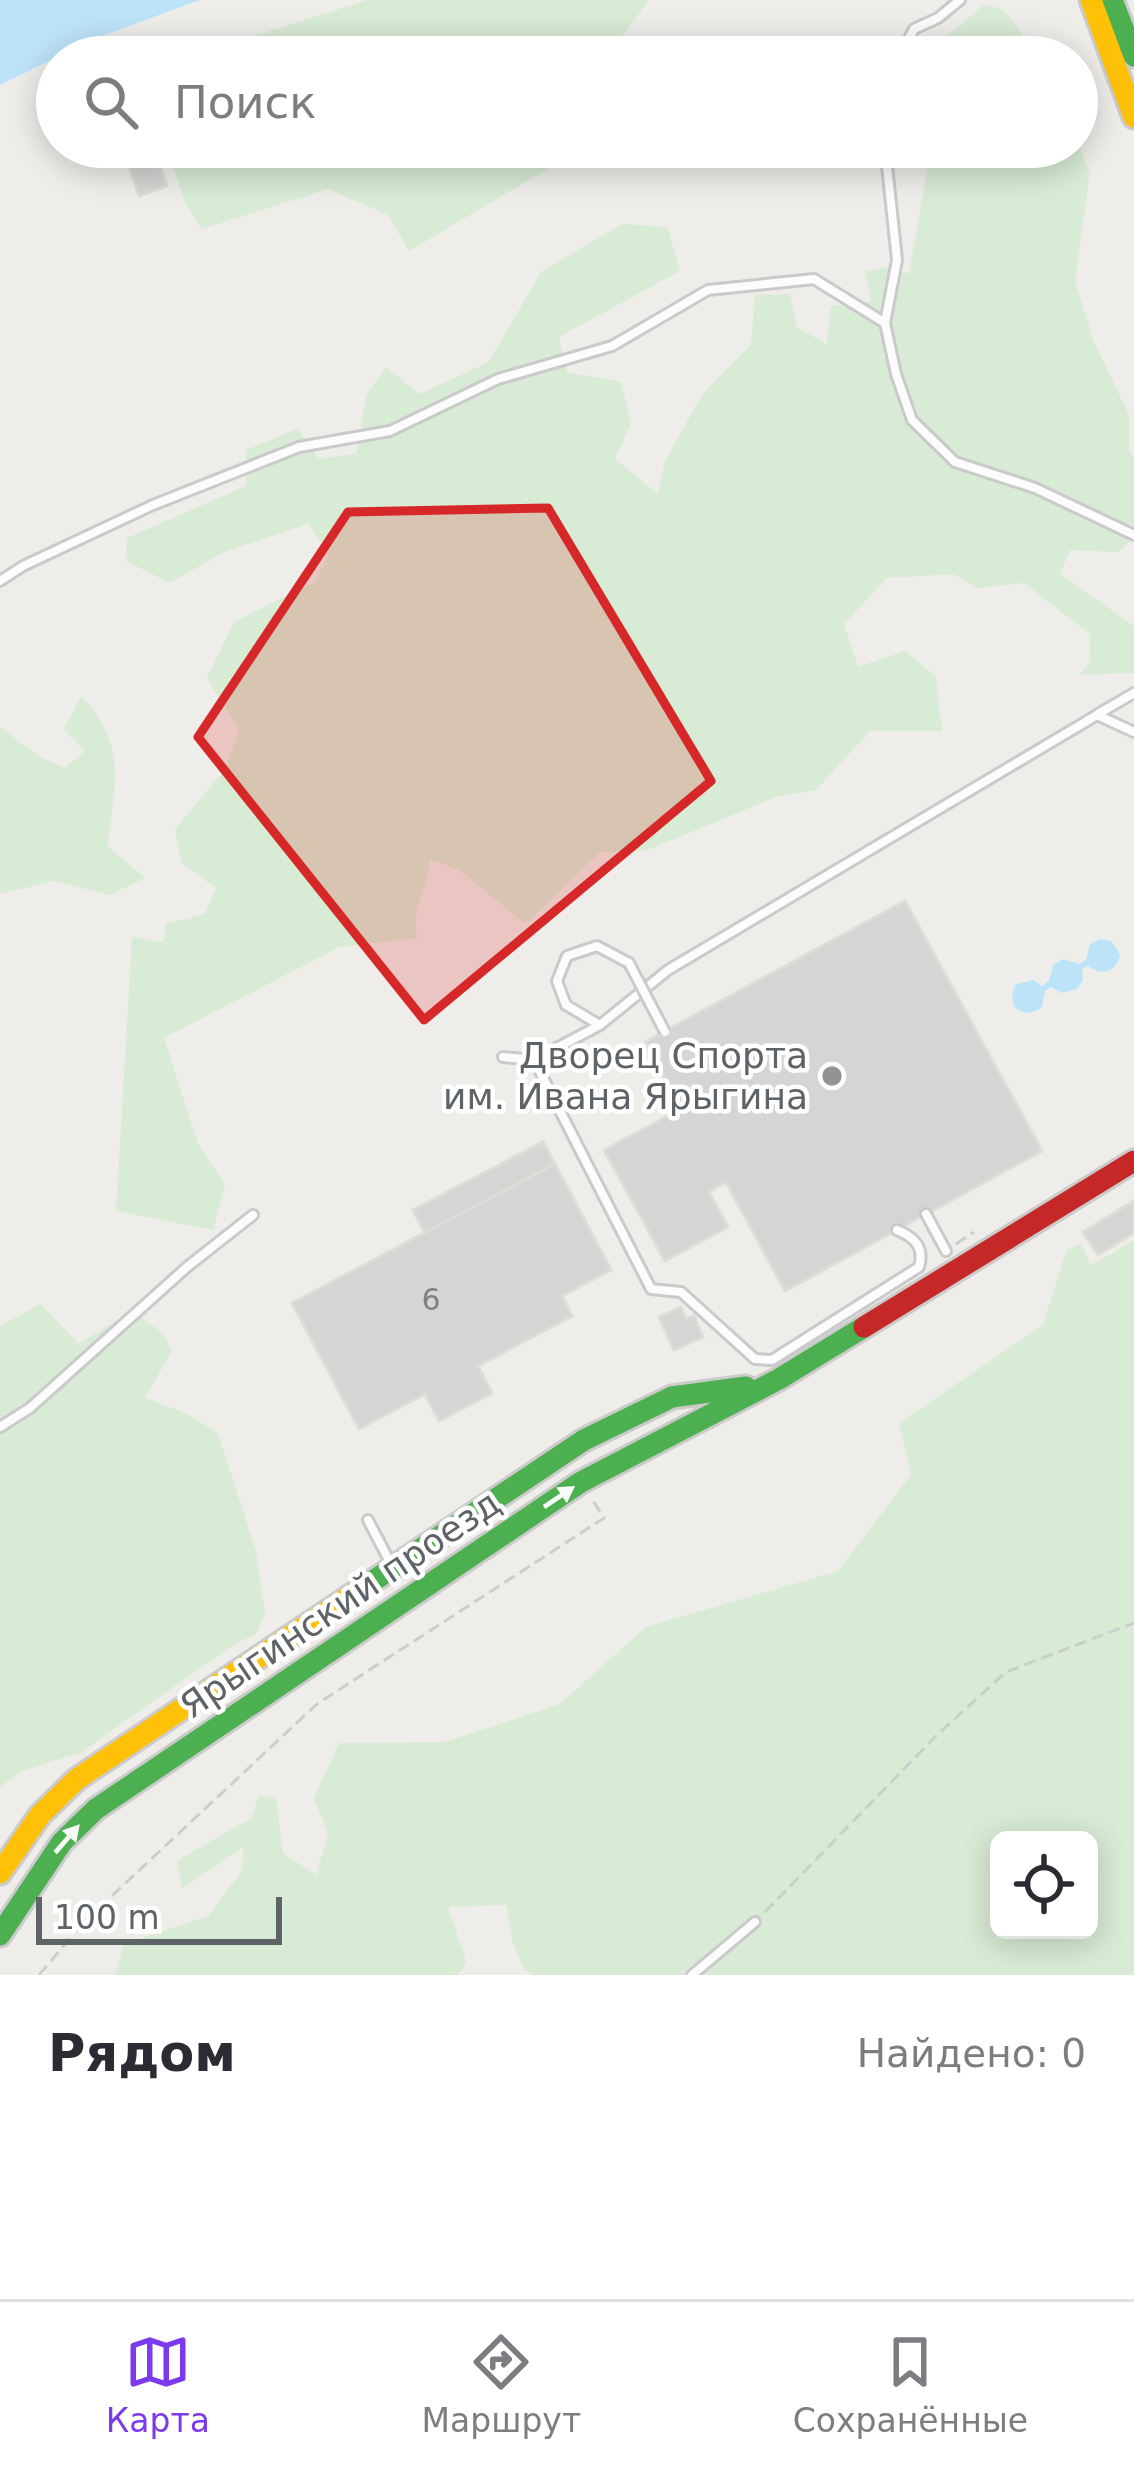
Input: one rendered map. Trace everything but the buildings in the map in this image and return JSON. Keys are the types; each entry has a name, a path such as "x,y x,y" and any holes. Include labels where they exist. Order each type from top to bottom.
{"main road":[{"path":"1091,0 1134,117"},
{"path":"1112,0 1134,56"},
{"name":"Ярыгинский проезд","path":"0,1934 62,1842 96,1809 581,1482 779,1379 1134,1161"},
{"name":"Ярыгинский проезд","path":"0,1873 40,1815 77,1779 584,1440 672,1397 764,1384"},
{"path":"584,1440 603,1470"}],"lane":[{"path":"910,36 960,0"},
{"path":"887,168 897,260 885,323 912,420 955,462 1035,488 1134,536"},
{"path":"0,581 22,566 154,505 299,447 390,430 498,379 612,346 708,290 814,278 885,323"},
{"path":"503,1057 534,1060 600,1025 668,970 1134,693"},
{"path":"1097,715 1134,732"},
{"path":"600,1025 566,1005 557,981 567,956 597,946 629,963 665,1032"},
{"path":"534,1060 651,1289 681,1292 755,1359 772,1360 919,1267 920,1248 912,1237 897,1230"},
{"path":"926,1214 946,1251"},
{"path":"0,1427 30,1408 187,1267 253,1215"},
{"path":"368,1520 392,1567"},
{"path":"692,1975 755,1922"}],"path":[{"path":"946,1251 974,1232"},
{"path":"39,1975 84,1922 316,1704 604,1518 581,1482"},
{"path":"755,1922 1006,1672 1134,1623"}],"highlighted area":[{"path":"548,508 711,781 424,1020 198,737 348,512"}],"green space":[{"path":"367,0 649,0 622,36 254,36"},
{"path":"984,5 1003,9 1023,36 947,36"},
{"path":"174,168 549,168 409,251 388,215 328,189 202,229 185,203"},
{"path":"927,168 1088,168 1075,281 1094,342 1129,415 1134,538 1118,552 1070,550 1060,574 1134,626 1134,673 1079,675 1090,662 1090,634 1024,583 978,588 953,574 887,578 844,624 858,667 905,651 936,677 942,731 870,731 816,790 776,797 645,851 600,852 525,924 461,871 430,859 416,916 417,938 339,947 164,1038 198,1144 225,1185 213,1230 116,1211 132,937 164,942 165,924 205,914 216,888 181,863 175,829 225,770 239,730 207,678 234,622 315,582 330,553 308,524 224,552 170,583 126,561 127,538 246,486 246,450 297,429 319,459 357,453 366,395 386,367 419,394 489,362 541,272 622,224 667,227 680,271 559,337 567,372 621,382 631,423 615,459 658,494 665,461 702,395 751,344 755,295 790,294 797,327 826,344 831,306 871,301 865,271 888,267 909,274"},
{"path":"81,696 96,713 112,748 115,784 107,846 145,878 109,895 54,881 0,894 0,727 40,757 65,768 85,751 64,729"},
{"path":"1134,1240 1134,1975 532,1975 516,1952 507,1905 448,1907 466,1961 458,1975 115,1975 124,1944 208,1916 242,1871 243,1848 182,1888 177,1861 251,1818 259,1795 276,1798 283,1853 316,1875 328,1834 314,1798 339,1743 444,1742 560,1704 646,1627 838,1571 911,1475 899,1423 1043,1325 1066,1251 1081,1243 1091,1266"},
{"path":"40,1304 79,1344 132,1311 164,1334 172,1351 145,1398 185,1413 218,1433 256,1551 265,1614 256,1634 233,1645 80,1753 22,1771 0,1787 0,1326"}],"water":[{"path":"0,0 200,0 102,36 36,36 36,67 0,85"},
{"path":"1111,941 1120,954 1112,969 1098,971 1088,966 1082,969 1083,980 1077,989 1061,993 1051,987 1045,991 1042,1007 1028,1013 1017,1009 1012,999 1016,984 1033,980 1042,986 1049,981 1053,965 1063,959 1079,964 1086,960 1090,944"}],"traffic: fast":[{"path":"1112,0 1134,56"},
{"path":"0,1935 62,1842 96,1809 581,1482 779,1379 864,1327"},
{"path":"361,1589 584,1440 672,1397 746,1387"}],"traffic: slow":[{"path":"1091,0 1134,117"},
{"path":"0,1873 40,1815 77,1779 361,1589"}],"traffic: jam":[{"path":"864,1327 1134,1161"}],"place":[{"name":"Дворец Спорта им. Ивана Ярыгина","path":"832,1076"}]}
